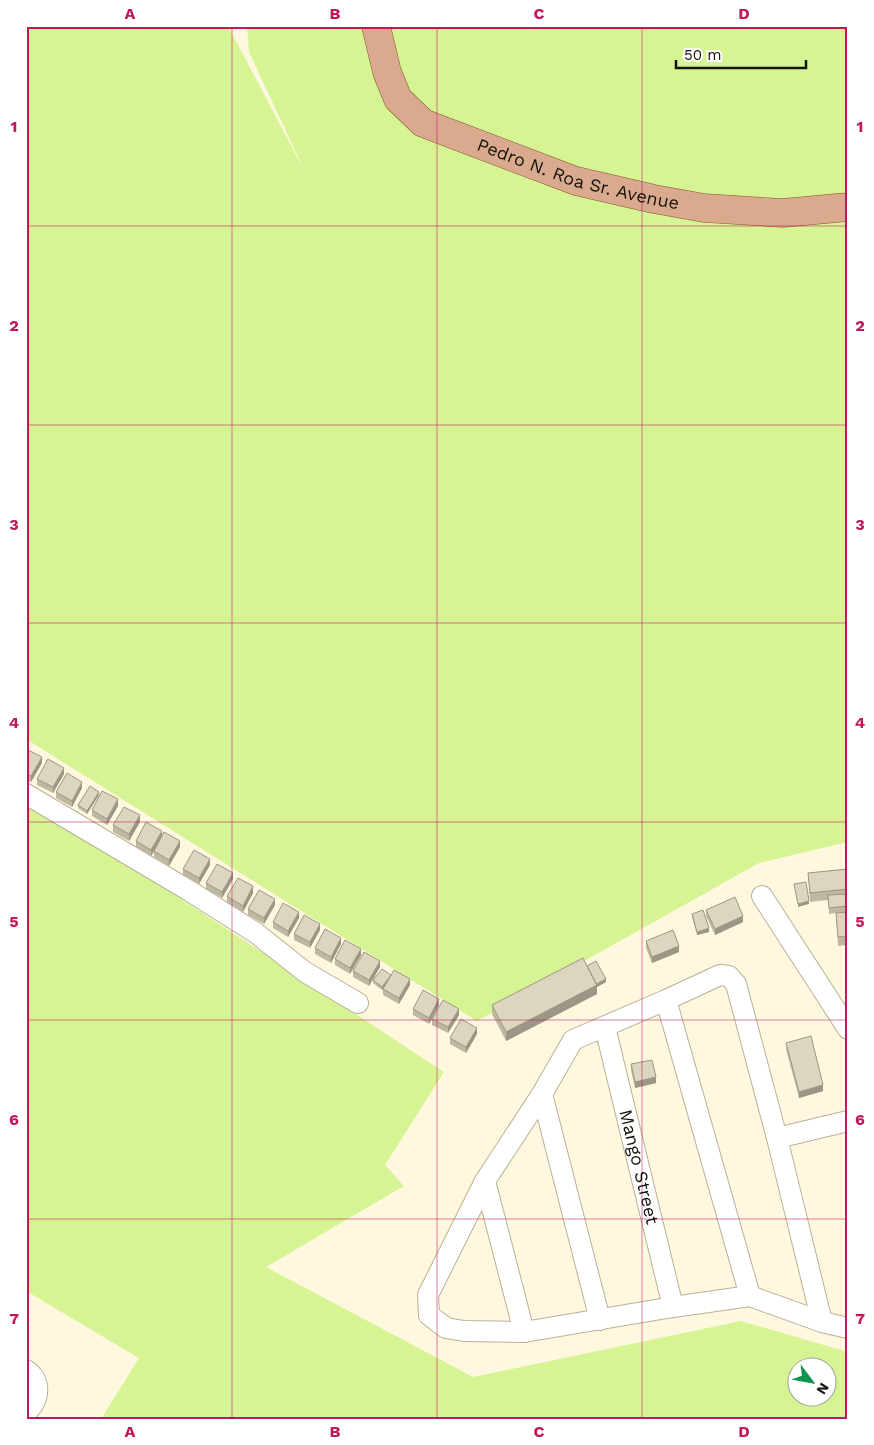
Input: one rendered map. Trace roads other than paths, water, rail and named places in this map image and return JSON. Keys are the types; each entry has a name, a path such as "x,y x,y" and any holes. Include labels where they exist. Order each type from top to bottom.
{"main road":[{"name":"Pedro N. Roa Sr. Avenue","path":"376,26 388,72 398,99 423,123 576,181 654,199 704,208 783,212 848,207"}],"street":[{"path":"26,794 188,890 249,929 305,972 358,1003"},
{"path":"762,896 848,1029"},
{"path":"822,1322 777,1138 736,984 729,976 720,975 573,1040 542,1094 485,1181 428,1295 429,1315 446,1328 464,1331 524,1332 673,1306 750,1296 822,1322 848,1328"},
{"path":"666,1000 750,1296"},
{"name":"Mango Street","path":"605,1027 673,1306"},
{"path":"542,1094 600,1320"},
{"path":"777,1138 848,1121"},
{"path":"485,1181 524,1332"},
{"path":"26,1370 33,1374 39,1390 34,1406 26,1412"}]}
